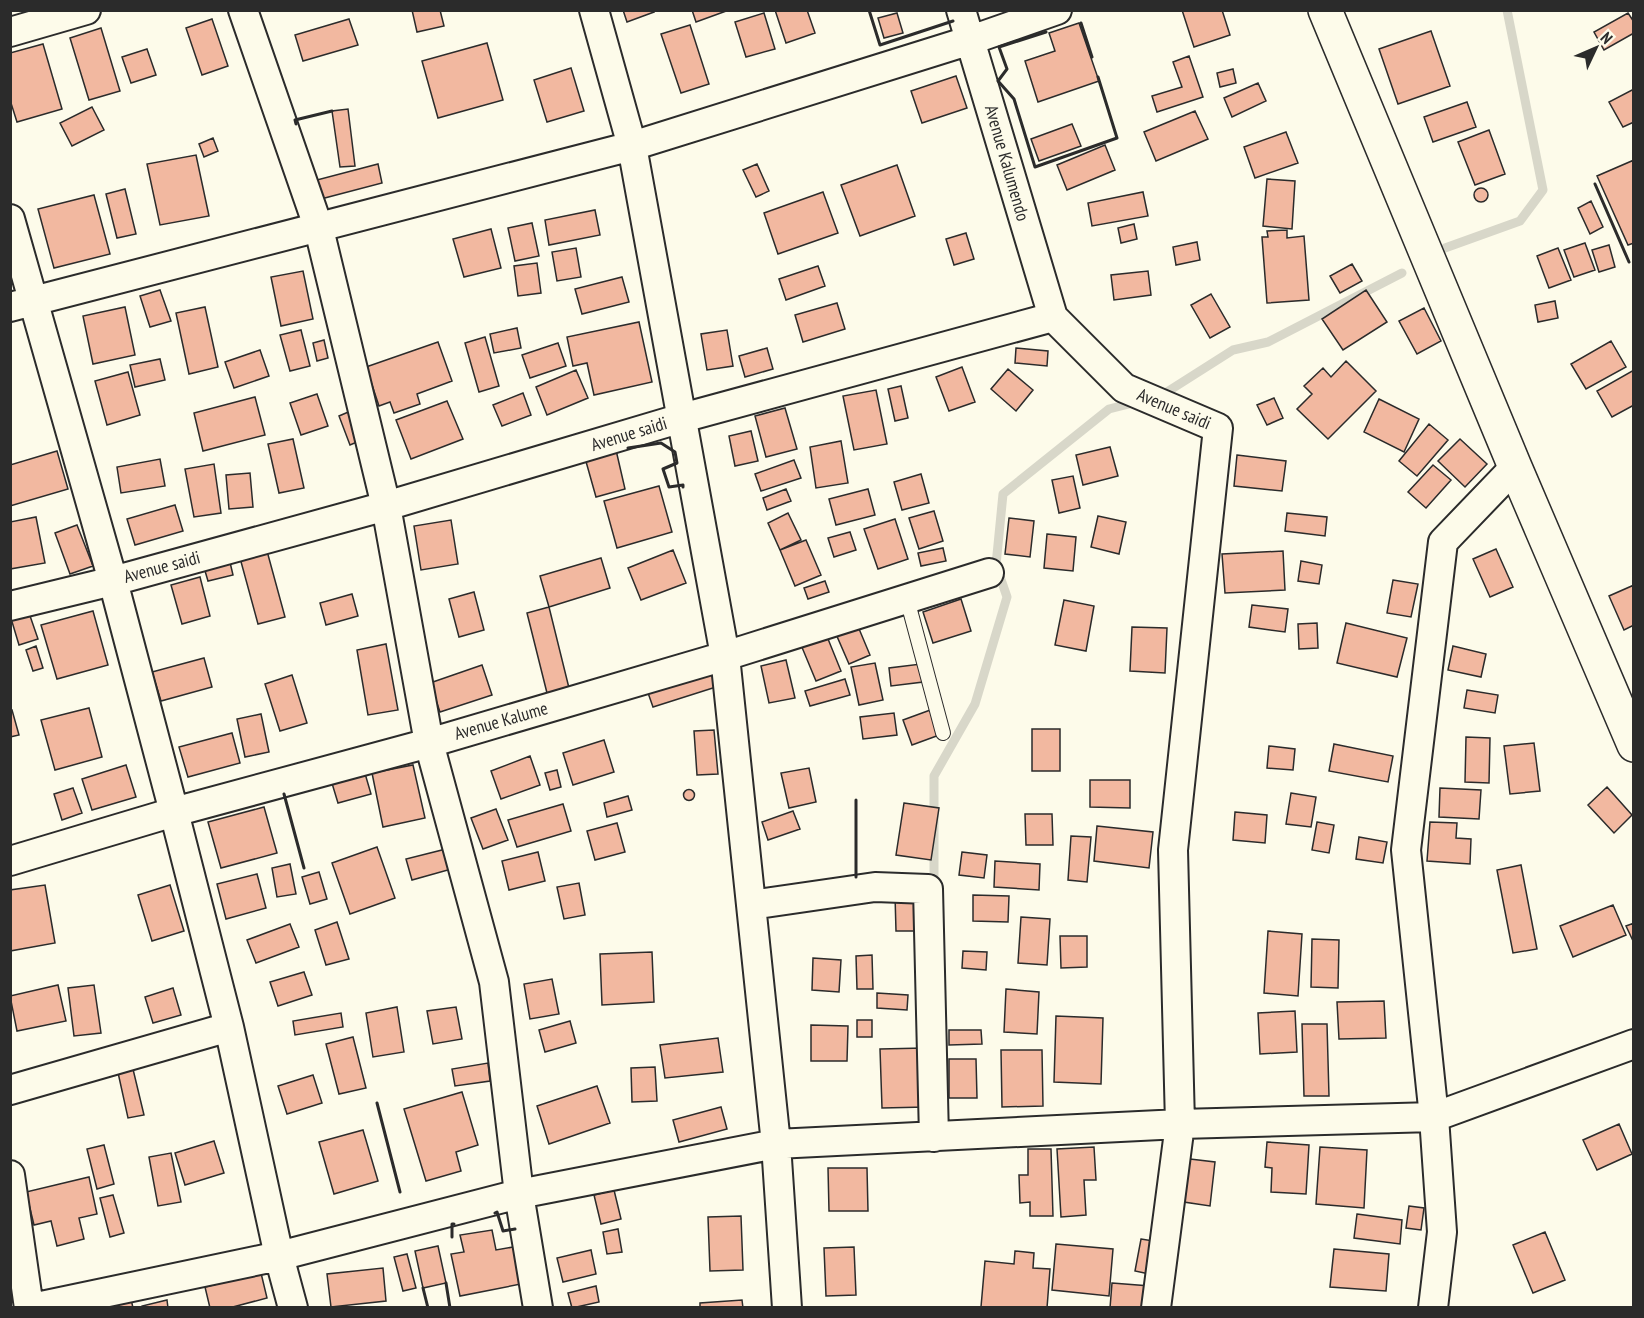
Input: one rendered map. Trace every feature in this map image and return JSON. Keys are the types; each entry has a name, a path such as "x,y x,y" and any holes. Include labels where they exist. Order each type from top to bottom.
{"street":[{"path":"10,32 86,10"},
{"path":"243,10 319,229 386,506 429,743 494,982 519,1194 538,1308"},
{"path":"594,10 632,146 725,656 776,1144 787,1308"},
{"name":"Avenue Kalumendo","path":"961,10 1053,317"},
{"path":"22,304 319,229 632,146 971,40 1057,10"},
{"path":"1325,10 1515,467 1634,745"},
{"path":"10,219 22,304 113,580 229,1027 279,1256 293,1308"},
{"name":"Avenue saidi","path":"10,606 386,506 682,418 1053,317 1124,388 1218,428 1173,850 1180,1124"},
{"path":"1433,1308 1442,1232 1434,1117 1406,850 1443,542 1515,467"},
{"name":"Avenue Kalume","path":"10,861 174,812 429,743 725,656 989,573"},
{"path":"751,905 875,886 928,889 934,1137"},
{"path":"10,1090 229,1027"},
{"path":"10,1175 30,1308 279,1256 519,1194 776,1144 1180,1124 1434,1117 1634,1044"},
{"path":"1156,1308 1180,1124"}],"lane":[{"path":"907,598 943,733"}],"building":[{"path":"412,10 440,10 444,26 417,32"},
{"path":"623,10 653,10 654,12 627,22"},
{"path":"692,10 729,10 696,22"},
{"path":"775,10 807,10 815,33 786,43"},
{"path":"1182,10 1222,10 1230,35 1194,47"},
{"path":"764,13 775,49 746,57 735,22"},
{"path":"897,13 903,33 884,38 878,18"},
{"path":"1628,13 1634,22 1634,33 1604,50 1594,32"},
{"path":"212,19 228,66 202,75 186,28"},
{"path":"349,19 358,45 303,61 295,35"},
{"path":"1079,23 1099,81 1038,102 1025,61 1055,51 1049,33"},
{"path":"690,25 709,84 681,93 661,34"},
{"path":"101,28 120,91 89,100 70,38"},
{"path":"1431,31 1450,86 1398,104 1379,49"},
{"path":"487,43 503,100 438,118 422,61"},
{"path":"43,44 62,109 17,122 10,100 10,53"},
{"path":"147,49 156,75 131,83 122,57"},
{"path":"1189,56 1203,97 1157,112 1152,96 1182,87 1173,62"},
{"path":"571,68 584,111 547,122 534,80"},
{"path":"1233,69 1236,83 1220,87 1217,73"},
{"path":"956,76 967,108 922,123 911,91"},
{"path":"1258,83 1266,101 1232,117 1224,98"},
{"path":"1634,89 1634,122 1623,127 1609,102"},
{"path":"1467,102 1476,127 1433,142 1424,117"},
{"path":"92,107 104,130 72,146 60,123"},
{"path":"348,109 355,166 340,167 332,111"},
{"path":"1195,111 1208,139 1156,161 1144,132"},
{"path":"1072,124 1081,146 1039,161 1031,139"},
{"path":"1489,130 1505,174 1475,185 1458,142"},
{"path":"1286,132 1298,163 1255,178 1244,147"},
{"path":"213,138 218,151 204,157 199,144"},
{"path":"1105,145 1115,170 1067,190 1057,165"},
{"path":"196,155 209,216 160,225 147,164"},
{"path":"1634,160 1634,243 1628,245 1597,176"},
{"path":"378,164 382,183 317,200 313,181"},
{"path":"757,164 769,191 756,197 743,170"},
{"path":"897,165 915,216 860,236 841,185"},
{"path":"1267,179 1295,181 1292,229 1263,226"},
{"path":"1478,188 1484,188 1488,195 1484,202 1478,202 1474,198 1474,192"},
{"path":"125,189 136,234 117,238 106,194"},
{"path":"823,192 838,233 778,254 764,213"},
{"path":"1143,192 1148,216 1092,226 1088,203"},
{"path":"94,195 110,254 54,268 38,209"},
{"path":"1591,201 1603,227 1590,234 1578,208"},
{"path":"595,210 600,235 549,245 545,220"},
{"path":"532,223 539,256 515,261 508,228"},
{"path":"1134,224 1137,239 1121,243 1118,228"},
{"path":"491,229 501,268 464,277 453,239"},
{"path":"1287,230 1287,238 1304,236 1309,300 1267,303 1262,237 1268,237 1267,231"},
{"path":"966,233 974,259 954,265 946,239"},
{"path":"1197,242 1200,260 1176,265 1173,247"},
{"path":"1585,243 1595,270 1574,277 1564,250"},
{"path":"1609,245 1615,267 1599,272 1592,250"},
{"path":"576,248 581,277 557,281 552,252"},
{"path":"1558,248 1571,280 1549,288 1537,256"},
{"path":"537,263 541,293 518,296 514,266"},
{"path":"1352,264 1362,281 1340,293 1330,276"},
{"path":"818,266 825,286 786,300 779,279"},
{"path":"303,271 313,319 281,326 271,277"},
{"path":"1148,271 1151,295 1114,300 1111,275"},
{"path":"622,277 629,302 582,314 575,289"},
{"path":"160,290 171,321 150,327 140,296"},
{"path":"1366,290 1387,322 1343,350 1322,319"},
{"path":"1211,294 1230,327 1210,338 1191,305"},
{"path":"1555,301 1558,318 1538,322 1535,305"},
{"path":"837,303 845,329 803,342 795,315"},
{"path":"125,307 135,355 93,364 83,316"},
{"path":"205,307 218,367 189,374 176,313"},
{"path":"1424,308 1441,341 1417,354 1399,321"},
{"path":"639,322 652,382 594,395 587,363 573,366 567,337"},
{"path":"517,328 521,348 494,353 490,334"},
{"path":"301,330 310,366 290,371 280,335"},
{"path":"727,330 733,366 707,370 701,334"},
{"path":"485,337 499,386 479,392 465,343"},
{"path":"324,340 328,358 317,361 313,343"},
{"path":"1611,341 1626,367 1586,389 1571,364"},
{"path":"438,342 452,381 417,394 420,404 394,413 390,402 379,406 366,367"},
{"path":"558,343 566,366 530,378 522,355"},
{"path":"767,348 773,369 745,377 739,356"},
{"path":"1016,348 1048,351 1047,366 1015,363"},
{"path":"260,350 269,376 234,388 225,362"},
{"path":"160,359 165,380 135,387 130,365"},
{"path":"1346,361 1376,391 1328,439 1297,409 1312,394 1304,386 1323,368 1331,377"},
{"path":"962,367 975,402 949,411 936,377"},
{"path":"1008,369 1033,390 1016,411 991,389"},
{"path":"576,370 588,398 547,415 536,387"},
{"path":"1634,370 1634,405 1612,417 1597,391"},
{"path":"128,372 140,415 107,425 95,381"},
{"path":"901,386 908,418 895,421 888,389"},
{"path":"876,390 887,444 854,450 843,396"},
{"path":"523,393 531,415 502,426 493,405"},
{"path":"317,394 328,426 301,435 290,403"},
{"path":"255,397 265,435 203,451 194,413"},
{"path":"1274,398 1283,418 1267,425 1257,405"},
{"path":"1379,399 1419,419 1404,452 1364,432"},
{"path":"447,401 463,439 411,459 396,420"},
{"path":"785,408 797,449 766,457 755,416"},
{"path":"353,410 364,439 350,445 339,416"},
{"path":"1429,424 1448,440 1417,476 1399,461"},
{"path":"751,431 758,461 735,466 729,436"},
{"path":"293,439 304,488 279,493 268,444"},
{"path":"1460,439 1487,464 1465,487 1438,461"},
{"path":"841,441 848,483 816,488 810,447"},
{"path":"1110,447 1118,476 1083,485 1076,455"},
{"path":"616,450 625,489 596,497 585,458"},
{"path":"57,451 68,489 10,506 10,465"},
{"path":"1237,455 1286,461 1282,491 1234,486"},
{"path":"160,459 165,486 121,493 117,467"},
{"path":"794,460 801,478 761,491 755,474"},
{"path":"214,464 221,513 194,517 185,469"},
{"path":"1433,465 1451,480 1426,508 1408,492"},
{"path":"250,473 253,507 229,509 226,475"},
{"path":"921,474 929,503 902,510 894,482"},
{"path":"1073,476 1080,508 1059,513 1052,480"},
{"path":"659,486 672,532 617,548 604,501"},
{"path":"786,489 791,501 767,510 763,498"},
{"path":"868,489 875,515 836,525 829,499"},
{"path":"175,505 183,531 135,545 127,519"},
{"path":"934,511 943,541 919,549 909,518"},
{"path":"788,513 801,540 780,550 768,523"},
{"path":"1287,513 1327,517 1325,536 1285,531"},
{"path":"1098,516 1126,522 1119,554 1091,547"},
{"path":"36,517 45,563 10,569 10,522"},
{"path":"1009,518 1034,521 1030,557 1005,554"},
{"path":"895,519 908,559 878,569 864,529"},
{"path":"451,520 458,564 421,570 414,526"},
{"path":"77,525 93,566 70,574 55,533"},
{"path":"850,532 856,550 834,557 828,538"},
{"path":"1047,534 1076,537 1073,571 1044,568"},
{"path":"806,540 821,575 795,586 780,550"},
{"path":"943,548 946,561 921,566 918,553"},
{"path":"1496,549 1513,587 1490,597 1473,559"},
{"path":"673,550 686,583 641,600 628,568"},
{"path":"267,551 285,617 258,624 240,558"},
{"path":"1283,551 1285,590 1225,593 1222,554"},
{"path":"229,558 233,575 208,581 203,564"},
{"path":"601,558 610,588 549,607 540,576"},
{"path":"1301,561 1322,565 1319,584 1298,581"},
{"path":"200,577 210,616 182,624 171,585"},
{"path":"1393,580 1418,584 1411,617 1387,613"},
{"path":"825,581 829,592 808,599 804,588"},
{"path":"1634,585 1634,625 1624,630 1609,596"},
{"path":"474,592 484,630 459,637 449,599"},
{"path":"352,594 358,616 326,625 320,603"},
{"path":"961,599 971,631 933,643 923,612"},
{"path":"1064,600 1094,606 1086,651 1055,645"},
{"path":"1252,605 1288,609 1285,632 1249,627"},
{"path":"549,607 569,688 547,693 527,613"},
{"path":"28,610 38,639 19,645 10,615"},
{"path":"93,611 108,665 57,679 41,625"},
{"path":"1317,623 1318,648 1299,649 1298,624"},
{"path":"1346,623 1407,638 1397,677 1337,663"},
{"path":"857,624 870,655 849,664 836,634"},
{"path":"1132,627 1167,628 1165,673 1130,671"},
{"path":"826,634 841,671 816,681 801,645"},
{"path":"386,644 398,710 368,715 357,650"},
{"path":"36,646 43,668 33,671 26,650"},
{"path":"1453,646 1486,654 1481,677 1448,670"},
{"path":"204,658 212,687 161,701 152,672"},
{"path":"786,660 795,698 769,703 761,666"},
{"path":"875,663 883,700 859,705 851,667"},
{"path":"921,664 923,682 891,686 889,668"},
{"path":"482,665 492,695 440,712 430,683"},
{"path":"711,670 716,687 653,707 647,690"},
{"path":"292,675 307,723 280,731 265,684"},
{"path":"845,679 850,695 810,706 805,691"},
{"path":"1467,690 1498,695 1495,713 1464,708"},
{"path":"89,708 102,757 55,770 41,720"},
{"path":"933,709 942,734 912,745 903,720"},
{"path":"12,710 19,735 10,737 10,711"},
{"path":"894,713 897,735 863,739 860,717"},
{"path":"261,714 269,752 245,757 237,719"},
{"path":"1032,729 1060,729 1060,771 1032,771"},
{"path":"714,730 718,774 697,775 694,731"},
{"path":"232,733 240,763 188,777 179,747"},
{"path":"1466,737 1490,738 1489,783 1465,782"},
{"path":"604,740 614,772 573,785 563,753"},
{"path":"1534,743 1540,791 1510,794 1504,746"},
{"path":"1334,744 1393,756 1388,782 1329,771"},
{"path":"1269,746 1295,749 1293,770 1267,768"},
{"path":"530,756 540,785 501,799 491,771"},
{"path":"126,765 136,797 92,810 82,779"},
{"path":"413,765 425,818 383,827 372,773"},
{"path":"809,768 816,802 789,808 781,773"},
{"path":"364,770 371,794 338,803 331,780"},
{"path":"557,770 561,787 550,790 545,773"},
{"path":"1090,780 1130,780 1130,808 1090,807"},
{"path":"1607,787 1632,815 1614,833 1588,805"},
{"path":"73,788 82,813 62,820 54,794"},
{"path":"1440,788 1481,790 1479,819 1439,817"},
{"path":"689,789 695,795 689,801 683,795"},
{"path":"1291,793 1316,797 1311,827 1286,824"},
{"path":"628,796 632,810 607,817 604,803"},
{"path":"904,803 939,808 931,860 896,855"},
{"path":"563,804 571,831 517,847 508,820"},
{"path":"264,807 277,853 221,868 208,822"},
{"path":"496,809 508,840 483,849 471,818"},
{"path":"793,811 800,829 768,840 762,822"},
{"path":"1235,812 1267,815 1265,843 1233,840"},
{"path":"1025,814 1052,814 1053,845 1026,845"},
{"path":"1317,822 1334,825 1329,853 1312,850"},
{"path":"1430,822 1457,823 1456,838 1471,839 1470,864 1427,861"},
{"path":"617,823 625,852 595,860 587,831"},
{"path":"1097,826 1153,832 1149,868 1094,861"},
{"path":"1071,836 1091,837 1087,882 1068,880"},
{"path":"1359,837 1387,842 1383,863 1356,859"},
{"path":"377,847 395,898 350,914 332,863"},
{"path":"450,848 455,868 412,880 406,859"},
{"path":"538,852 545,881 509,890 502,861"},
{"path":"962,852 987,855 984,878 959,875"},
{"path":"995,861 1040,864 1039,890 994,887"},
{"path":"290,864 296,894 277,897 272,868"},
{"path":"1521,865 1537,949 1513,953 1497,870"},
{"path":"319,872 327,899 310,904 302,877"},
{"path":"257,874 266,908 226,919 217,884"},
{"path":"579,883 585,915 564,919 557,887"},
{"path":"45,885 55,943 10,951 10,890"},
{"path":"170,885 184,931 152,941 138,895"},
{"path":"923,894 924,931 896,931 895,895"},
{"path":"973,895 1009,896 1008,922 973,921"},
{"path":"1613,905 1626,935 1573,957 1560,926"},
{"path":"1021,917 1050,919 1047,965 1018,963"},
{"path":"337,922 349,959 326,965 315,930"},
{"path":"1634,923 1634,943 1626,926"},
{"path":"290,924 299,947 256,963 247,940"},
{"path":"1268,931 1302,934 1298,996 1264,993"},
{"path":"1060,936 1087,936 1087,967 1061,968"},
{"path":"1312,939 1339,940 1338,988 1311,987"},
{"path":"963,951 987,952 986,970 962,968"},
{"path":"652,952 654,1002 602,1005 600,954"},
{"path":"872,955 873,989 857,989 856,956"},
{"path":"813,958 841,960 839,992 812,990"},
{"path":"304,972 312,995 278,1006 270,982"},
{"path":"552,979 559,1014 530,1019 524,984"},
{"path":"58,985 66,1021 17,1031 10,996"},
{"path":"94,985 101,1033 74,1036 68,988"},
{"path":"173,988 181,1015 153,1023 145,997"},
{"path":"1006,989 1039,992 1037,1034 1004,1032"},
{"path":"877,993 908,995 907,1010 877,1008"},
{"path":"1384,1001 1386,1038 1339,1039 1337,1002"},
{"path":"397,1007 404,1052 373,1057 366,1013"},
{"path":"456,1007 462,1039 433,1044 427,1011"},
{"path":"1295,1011 1297,1052 1260,1054 1258,1013"},
{"path":"341,1013 343,1027 295,1035 293,1021"},
{"path":"1056,1016 1103,1018 1101,1084 1054,1082"},
{"path":"857,1020 872,1020 872,1037 857,1037"},
{"path":"570,1021 576,1043 545,1052 539,1030"},
{"path":"1302,1024 1327,1024 1329,1096 1304,1096"},
{"path":"811,1025 848,1026 847,1061 811,1061"},
{"path":"949,1030 981,1030 982,1044 949,1045"},
{"path":"353,1037 366,1088 339,1094 326,1044"},
{"path":"718,1038 723,1072 665,1078 660,1045"},
{"path":"924,1048 926,1107 882,1108 880,1049"},
{"path":"1001,1050 1042,1050 1043,1106 1002,1107"},
{"path":"949,1059 976,1059 977,1098 949,1098"},
{"path":"488,1063 490,1081 455,1086 452,1069"},
{"path":"132,1065 144,1115 128,1118 117,1068"},
{"path":"655,1067 657,1101 632,1102 631,1068"},
{"path":"313,1075 322,1103 287,1114 278,1086"},
{"path":"597,1086 610,1123 549,1144 537,1106"},
{"path":"462,1092 478,1145 456,1152 461,1171 426,1181 404,1109"},
{"path":"721,1107 727,1129 679,1142 673,1120"},
{"path":"1619,1124 1632,1154 1597,1170 1583,1140"},
{"path":"363,1130 378,1181 334,1194 319,1142"},
{"path":"214,1141 224,1173 185,1185 175,1153"},
{"path":"1267,1142 1309,1145 1306,1194 1271,1192 1272,1168 1265,1167"},
{"path":"104,1145 114,1184 97,1189 87,1149"},
{"path":"1094,1147 1096,1180 1084,1180 1086,1215 1061,1217 1057,1149"},
{"path":"1320,1147 1367,1150 1364,1208 1316,1204"},
{"path":"1028,1149 1051,1149 1053,1216 1030,1216 1030,1202 1020,1203 1019,1175 1028,1175"},
{"path":"171,1153 181,1202 158,1206 149,1157"},
{"path":"1190,1159 1215,1162 1210,1206 1184,1202"},
{"path":"828,1168 867,1168 868,1211 829,1211"},
{"path":"89,1177 97,1214 79,1218 84,1239 57,1246 51,1221 34,1225 26,1192"},
{"path":"614,1190 621,1219 601,1224 594,1195"},
{"path":"113,1195 124,1233 110,1237 100,1198"},
{"path":"1409,1206 1424,1208 1421,1230 1406,1228"},
{"path":"1357,1214 1402,1220 1400,1244 1354,1238"},
{"path":"741,1216 743,1270 710,1271 708,1217"},
{"path":"618,1229 622,1252 607,1254 603,1232"},
{"path":"492,1230 496,1250 513,1247 521,1284 460,1296 451,1254 464,1252 460,1235"},
{"path":"1545,1232 1565,1280 1533,1293 1513,1245"},
{"path":"1141,1239 1160,1242 1154,1275 1135,1271"},
{"path":"1056,1244 1113,1249 1109,1296 1052,1290"},
{"path":"438,1246 446,1283 423,1288 415,1251"},
{"path":"854,1247 856,1295 826,1296 824,1248"},
{"path":"1334,1249 1389,1254 1386,1291 1330,1287"},
{"path":"591,1250 596,1274 563,1282 557,1258"},
{"path":"1015,1251 1034,1253 1033,1268 1050,1269 1047,1308 981,1307 985,1261 1014,1264"},
{"path":"407,1254 416,1288 403,1291 394,1257"},
{"path":"383,1268 386,1301 331,1307 327,1274"},
{"path":"261,1273 267,1298 229,1308 210,1308 205,1287"},
{"path":"1112,1283 1150,1286 1149,1308 1110,1308"},
{"path":"596,1286 599,1302 572,1308 568,1293"},
{"path":"131,1299 133,1308 106,1308 105,1305"},
{"path":"167,1300 168,1308 142,1308 142,1306"},
{"path":"742,1300 743,1308 700,1308 700,1303"}],"waterway":[{"path":"1445,248 1520,221 1543,190 1507,10"},
{"path":"1159,397 1233,350 1268,342 1402,273"},
{"path":"934,876 934,776 975,704 1007,597 996,565 1003,494 1109,409 1137,402"}],"wall":[{"path":"869,10 880,45 953,21"},
{"path":"1081,23 1092,57"},
{"path":"1046,32 999,47 1007,69 998,81 1014,99 1035,167 1117,138 1098,77"},
{"path":"296,124 295,120 332,111"},
{"path":"1595,184 1629,262"},
{"path":"628,448 661,443 675,452 677,463 663,469 669,487 683,485 683,487"},
{"path":"284,794 304,868"},
{"path":"856,800 856,877"},
{"path":"377,1103 400,1192"},
{"path":"495,1213 497,1212 503,1231 515,1229"},
{"path":"452,1237 452,1224 454,1224"},
{"path":"446,1283 450,1308"},
{"path":"423,1288 428,1308"}]}
